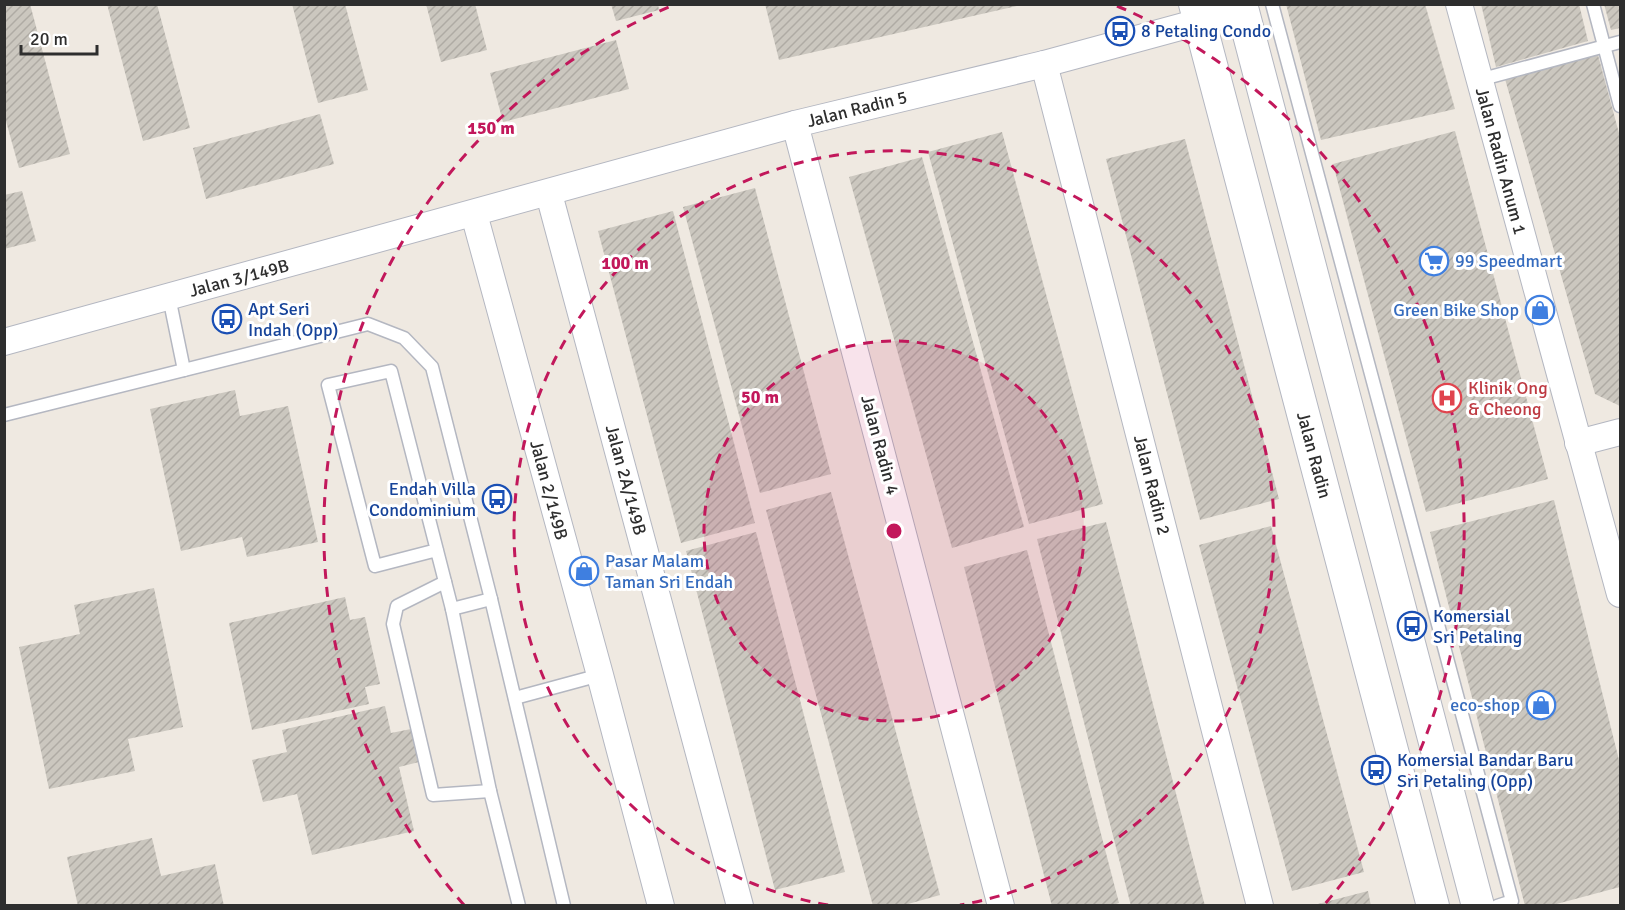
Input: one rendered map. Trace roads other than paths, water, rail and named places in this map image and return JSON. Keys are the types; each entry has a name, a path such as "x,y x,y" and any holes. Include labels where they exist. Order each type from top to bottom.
{"street":[{"name":"Jalan Radin Anum 1","path":"1459,4 1620,594"},
{"name":"Jalan Radin 5","path":"474,214 795,124 1044,64 1197,13 1252,6"},
{"path":"1252,6 1479,906"},
{"name":"Jalan Radin","path":"1197,13 1433,906"},
{"name":"Jalan Radin 2","path":"1044,64 1260,906"},
{"name":"Jalan Radin 4","path":"795,124 1001,906"},
{"name":"Jalan 2A/149B","path":"549,194 740,906"},
{"name":"Jalan 3/149B","path":"4,342 474,214"},
{"name":"Jalan 2/149B","path":"474,214 661,906"},
{"path":"1578,443 1620,432"}],"lane":[{"path":"1593,4 1620,106"},
{"path":"1252,6 1512,901 1497,906"},
{"path":"1479,80 1620,42"},
{"path":"169,297 184,370"},
{"path":"4,416 368,324 404,338 432,367 491,599 564,906"},
{"path":"437,550 375,566 328,385 391,371 437,550 452,609 490,791 519,906"},
{"path":"445,582 397,606 393,624 433,795 490,791"},
{"path":"452,609 491,599"},
{"path":"515,698 600,675"}],"place":[{"name":"8 Petaling Condo","path":"1120,31"},
{"name":"99 Speedmart","path":"1434,261"},
{"name":"Green Bike Shop","path":"1540,310"},
{"name":"Apt Seri Indah (Opp)","path":"227,319"},
{"name":"Klinik Ong & Cheong","path":"1447,398"},
{"name":"Endah Villa Condominium","path":"497,499"},
{"name":"Pasar Malam Taman Sri Endah","path":"584,571"},
{"name":"Komersial Sri Petaling","path":"1412,626"},
{"name":"eco-shop","path":"1541,705"},
{"name":"Komersial Bandar Baru Sri Petaling (Opp)","path":"1376,770"}]}
